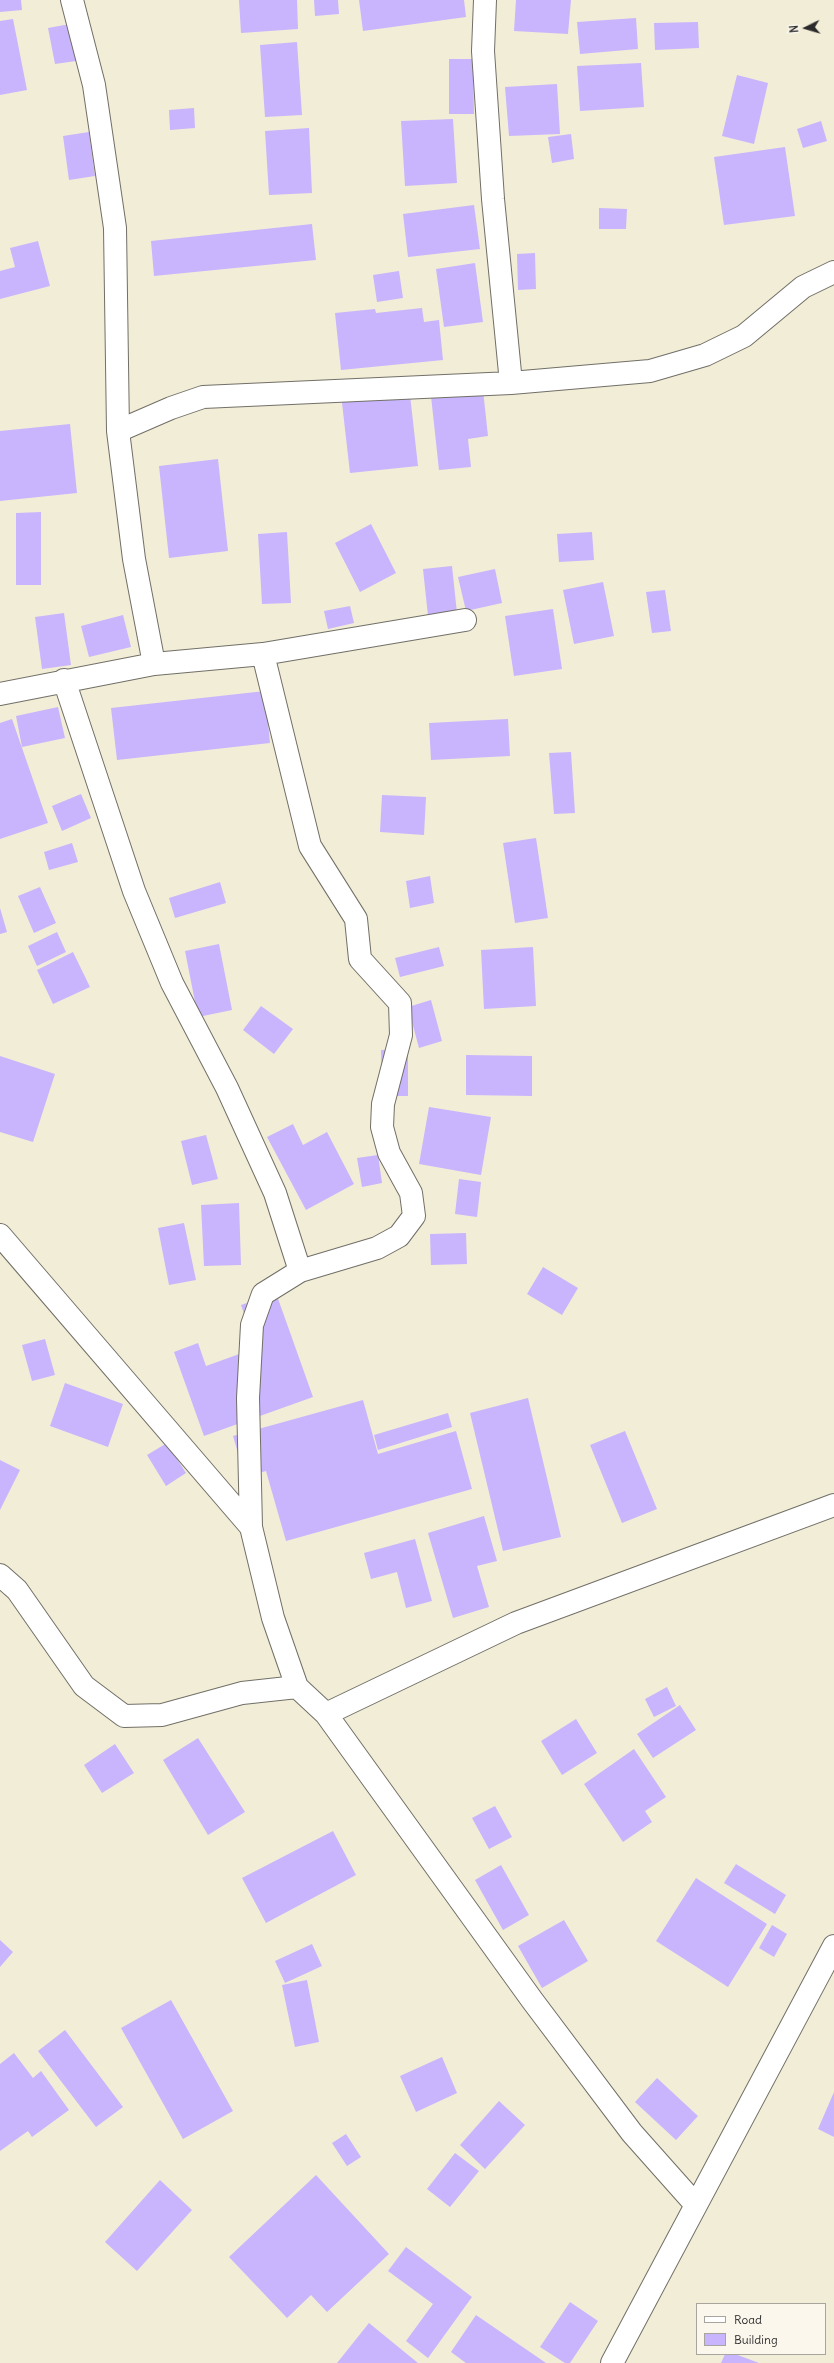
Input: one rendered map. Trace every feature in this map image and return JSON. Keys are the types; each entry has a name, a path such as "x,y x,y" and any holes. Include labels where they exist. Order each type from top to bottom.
{"street":[{"path":"72,0 94,84 115,228 118,431 134,560 154,664"},
{"path":"485,0 483,50 493,192 511,383"},
{"path":"118,431 170,408 203,397 511,383 650,371 706,355 744,336 803,287 834,272"},
{"path":"0,694 64,680 154,664 263,654 465,620"},
{"path":"263,654 310,846 356,920 360,959 400,1003 401,1035 383,1104 382,1127 389,1153 411,1193 414,1216 399,1236 377,1248 300,1271 262,1294 252,1325 248,1398 251,1527 273,1618 297,1687 326,1714 532,2000 632,2133 696,2205"},
{"path":"64,680 134,891 172,983 226,1088 274,1193 300,1271"},
{"path":"0,1235 251,1527"},
{"path":"326,1714 516,1623 700,1553 834,1505"},
{"path":"0,1575 17,1590 84,1686 124,1716 162,1715 242,1693 297,1687"},
{"path":"612,2363 834,1946"}],"building":[{"path":"0,0 21,0 22,10 0,12"},
{"path":"239,0 297,0 298,29 241,33"},
{"path":"314,0 338,0 339,14 315,16"},
{"path":"359,0 464,0 466,17 363,31"},
{"path":"516,0 571,0 568,34 514,31"},
{"path":"636,18 638,49 580,54 577,22"},
{"path":"13,19 27,90 0,95 0,21"},
{"path":"698,22 699,48 655,50 654,23"},
{"path":"70,24 76,61 55,64 48,28"},
{"path":"297,42 302,115 265,117 260,45"},
{"path":"449,59 473,59 474,114 449,114"},
{"path":"641,63 644,107 580,111 577,66"},
{"path":"737,75 768,83 754,144 722,136"},
{"path":"557,84 560,134 509,136 505,87"},
{"path":"194,108 195,128 170,130 169,110"},
{"path":"453,119 457,183 405,186 401,121"},
{"path":"821,121 827,141 803,148 797,129"},
{"path":"309,128 312,193 269,195 265,131"},
{"path":"89,132 95,176 69,180 63,136"},
{"path":"571,134 574,159 552,163 548,137"},
{"path":"785,147 795,216 724,225 714,157"},
{"path":"474,205 480,249 408,257 403,214"},
{"path":"599,208 627,209 626,229 599,229"},
{"path":"312,224 316,260 154,276 151,241"},
{"path":"38,241 50,286 0,299 0,271 15,267 10,248"},
{"path":"535,253 536,289 518,290 517,254"},
{"path":"475,263 483,322 444,327 436,269"},
{"path":"399,271 403,298 377,302 373,275"},
{"path":"422,308 424,322 439,320 443,360 341,370 335,313 375,309 376,313"},
{"path":"482,381 488,436 468,439 471,467 439,470 430,387"},
{"path":"409,386 418,466 350,473 341,394"},
{"path":"70,424 77,493 0,501 0,431"},
{"path":"218,459 228,551 169,558 159,466"},
{"path":"41,512 41,585 16,585 16,513"},
{"path":"371,524 396,573 360,592 335,543"},
{"path":"287,532 291,603 262,604 258,534"},
{"path":"592,532 594,560 559,562 557,534"},
{"path":"452,566 457,613 428,616 423,569"},
{"path":"495,569 502,603 466,611 458,577"},
{"path":"603,582 614,636 574,644 563,590"},
{"path":"665,590 671,631 652,633 646,592"},
{"path":"350,606 354,623 328,629 324,611"},
{"path":"553,609 562,669 514,676 505,616"},
{"path":"64,613 71,665 42,669 35,617"},
{"path":"123,615 131,647 89,657 81,626"},
{"path":"265,691 270,743 117,760 111,708"},
{"path":"58,707 65,738 22,747 16,716"},
{"path":"12,719 48,823 0,839 0,723"},
{"path":"508,719 510,756 431,760 429,723"},
{"path":"571,752 575,813 554,814 549,753"},
{"path":"81,794 91,818 62,831 52,806"},
{"path":"382,795 426,797 424,835 380,832"},
{"path":"536,838 548,918 515,923 503,843"},
{"path":"72,843 78,862 49,870 44,852"},
{"path":"430,876 434,903 410,908 406,881"},
{"path":"220,882 226,903 175,918 169,898"},
{"path":"40,887 56,923 34,933 18,896"},
{"path":"0,908 7,932 0,934"},
{"path":"57,932 66,952 37,966 28,946"},
{"path":"219,944 232,1010 198,1017 185,951"},
{"path":"439,947 444,966 400,977 395,958"},
{"path":"533,947 536,1006 484,1009 481,950"},
{"path":"73,952 90,987 53,1004 37,970"},
{"path":"431,1000 442,1041 419,1048 408,1007"},
{"path":"261,1006 293,1029 274,1054 243,1030"},
{"path":"408,1049 408,1096 382,1096 381,1050"},
{"path":"466,1055 532,1056 532,1096 466,1095"},
{"path":"0,1056 55,1074 33,1142 0,1132"},
{"path":"429,1107 491,1117 481,1175 419,1164"},
{"path":"293,1124 303,1145 327,1132 354,1184 306,1210 267,1137"},
{"path":"206,1135 218,1179 192,1185 181,1141"},
{"path":"378,1155 382,1183 362,1187 357,1158"},
{"path":"459,1179 481,1182 477,1217 455,1214"},
{"path":"239,1203 241,1265 204,1266 201,1205"},
{"path":"184,1223 196,1280 169,1285 158,1228"},
{"path":"466,1233 467,1264 431,1265 430,1234"},
{"path":"543,1267 578,1288 562,1315 527,1294"},
{"path":"276,1293 313,1397 204,1436 174,1352 198,1343 206,1366 256,1348 241,1305"},
{"path":"45,1339 55,1375 32,1381 22,1345"},
{"path":"65,1383 123,1404 108,1447 50,1426"},
{"path":"528,1398 561,1537 503,1551 470,1413"},
{"path":"363,1400 378,1454 456,1431 472,1489 286,1541 266,1471 245,1477 233,1436"},
{"path":"448,1413 452,1427 378,1450 374,1435"},
{"path":"625,1431 657,1509 622,1523 590,1445"},
{"path":"167,1443 186,1473 166,1486 147,1455"},
{"path":"0,1460 20,1470 0,1510"},
{"path":"484,1516 497,1561 477,1566 489,1607 453,1618 428,1533"},
{"path":"415,1539 432,1601 406,1608 397,1572 371,1579 364,1553"},
{"path":"667,1687 676,1706 654,1717 645,1699"},
{"path":"680,1705 696,1730 653,1758 637,1734"},
{"path":"576,1719 597,1753 562,1775 541,1741"},
{"path":"198,1738 245,1812 208,1835 163,1760"},
{"path":"115,1744 134,1773 102,1793 84,1765"},
{"path":"634,1749 666,1797 645,1811 652,1822 623,1842 584,1784"},
{"path":"495,1806 512,1837 489,1849 472,1818"},
{"path":"333,1831 356,1875 266,1923 242,1878"},
{"path":"736,1864 786,1895 775,1914 724,1883"},
{"path":"501,1865 529,1915 503,1930 475,1880"},
{"path":"696,1878 767,1924 728,1987 656,1941"},
{"path":"564,1920 588,1961 542,1988 518,1946"},
{"path":"772,1925 787,1934 774,1957 759,1948"},
{"path":"0,1940 13,1952 0,1967"},
{"path":"312,1944 322,1966 285,1983 275,1961"},
{"path":"307,1980 319,2042 295,2047 282,1985"},
{"path":"171,2000 233,2111 183,2139 121,2028"},
{"path":"65,2030 123,2107 96,2127 38,2051"},
{"path":"14,2053 33,2078 41,2071 69,2110 32,2137 28,2131 0,2151 0,2064"},
{"path":"442,2057 457,2093 416,2112 400,2076"},
{"path":"657,2078 698,2116 676,2140 635,2102"},
{"path":"834,2092 834,2137 818,2129"},
{"path":"499,2101 525,2125 485,2169 460,2145"},
{"path":"346,2134 361,2157 347,2166 332,2143"},
{"path":"455,2153 479,2171 450,2207 427,2189"},
{"path":"316,2175 389,2254 327,2312 311,2295 287,2318 229,2257"},
{"path":"160,2180 192,2210 137,2271 105,2242"},
{"path":"406,2247 472,2297 428,2358 406,2341 433,2304 388,2271"},
{"path":"570,2302 598,2321 570,2363 565,2363 540,2347"},
{"path":"476,2315 546,2363 466,2363 451,2352"},
{"path":"369,2323 418,2363 337,2363"},
{"path":"725,2355 738,2355 759,2363 721,2363"}]}
